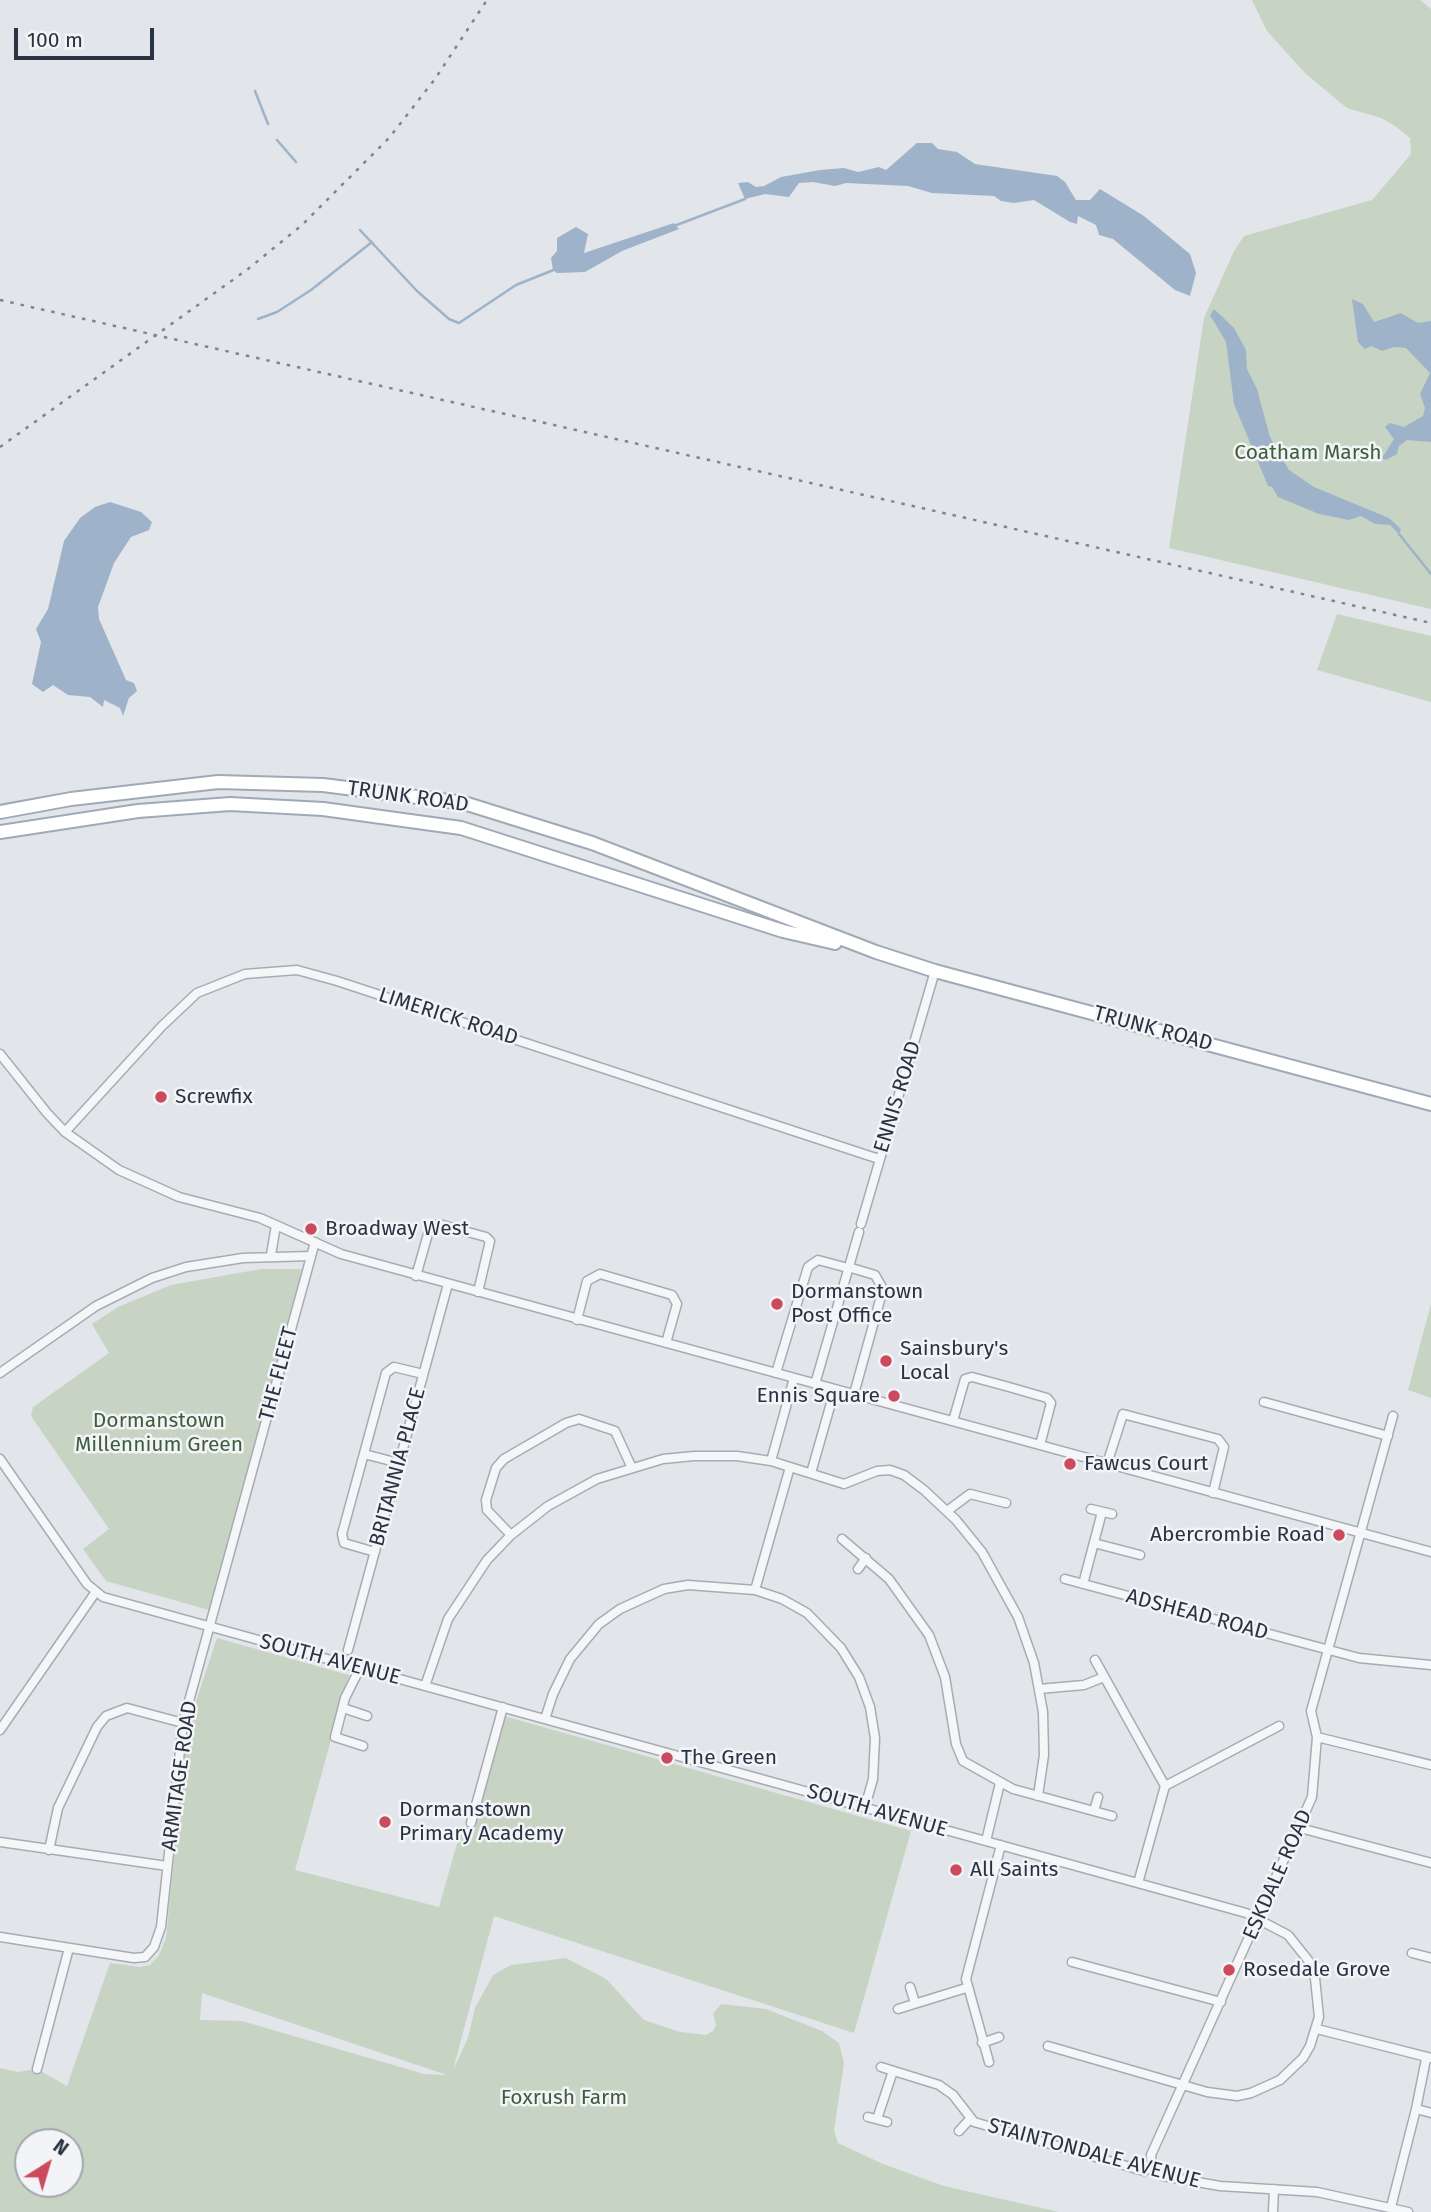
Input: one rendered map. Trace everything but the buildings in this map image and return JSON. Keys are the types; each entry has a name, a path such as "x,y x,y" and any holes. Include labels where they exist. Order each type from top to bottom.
{"main road":[{"name":"TRUNK ROAD","path":"0,812 71,799 218,782 323,785 464,803 592,843 876,952 935,971 1431,1104"},
{"name":"TRUNK ROAD","path":"0,832 138,811 217,805 323,809 461,828 783,930 876,952"}],"street":[{"name":"LIMERICK ROAD","path":"65,1132 162,1026 197,993 245,974 297,970 879,1159"},
{"name":"ENNIS ROAD","path":"815,1384 935,971"},
{"path":"0,1054 65,1132 102,1160 155,1188 276,1225 341,1254 1431,1552"},
{"path":"416,1276 430,1227 439,1224 486,1237 490,1241 478,1292"},
{"path":"271,1255 276,1225"},
{"name":"THE FLEET","path":"210,1627 315,1242"},
{"path":"0,1373 78,1317 133,1286 186,1268 271,1255 311,1256"},
{"path":"776,1373 808,1267 818,1260 875,1275 883,1289 854,1394"},
{"path":"577,1320 587,1281 600,1274 672,1296 677,1304 666,1343"},
{"name":"BRITANNIA PLACE","path":"348,1650 448,1284"},
{"path":"375,1552 349,1545 342,1539 364,1454 387,1370 394,1367 423,1374"},
{"path":"953,1421 965,1379 972,1377 1049,1399 1052,1405 1041,1446"},
{"path":"771,1461 794,1378"},
{"path":"811,1473 835,1389"},
{"path":"1264,1402 1388,1436"},
{"path":"1107,1464 1119,1419 1124,1414 1218,1439 1224,1447 1213,1493"},
{"path":"1329,1650 1393,1416"},
{"path":"511,1535 487,1510 486,1500 496,1468 504,1459 566,1423 579,1419 615,1430 631,1466"},
{"path":"364,1454 399,1463"},
{"path":"425,1686 440,1640 464,1590 486,1560 511,1535 566,1494 631,1466 694,1456 737,1456 771,1461 844,1484 877,1471 897,1471 947,1511 982,1552 1003,1585 1027,1642 1039,1689 1044,1755 1038,1796"},
{"path":"0,1459 95,1594 0,1730"},
{"path":"755,1590 790,1466"},
{"path":"947,1511 970,1494 1006,1503"},
{"path":"1091,1509 1112,1514"},
{"path":"1083,1584 1102,1512"},
{"path":"842,1539 866,1558 901,1593 935,1648 950,1699 958,1752 970,1767 1000,1783 1112,1816"},
{"path":"1094,1543 1140,1555"},
{"path":"858,1569 866,1558"},
{"name":"ADSHEAD ROAD","path":"1065,1579 1359,1658 1431,1665"},
{"path":"545,1719 553,1694 570,1659 599,1624 620,1609 664,1589 688,1585 755,1590 782,1599 807,1613 841,1647 859,1677 870,1707 875,1738 873,1779 865,1807"},
{"name":"SOUTH AVENUE","path":"95,1594 1138,1883 1258,1919 1288,1935 1308,1960 1319,1992 1317,2029"},
{"name":"ARMITAGE ROAD","path":"69,1948 145,1957 153,1947 161,1927 183,1723 210,1627"},
{"name":"ESKDALE ROAD","path":"1152,2167 1151,2155 1300,1828 1315,1785 1317,1737 1311,1711 1329,1650"},
{"path":"1095,1660 1164,1786 1138,1883"},
{"path":"360,1668 334,1737 363,1746"},
{"path":"1039,1689 1084,1685 1104,1677"},
{"path":"471,1824 503,1707"},
{"path":"49,1850 58,1808 97,1727 106,1716 127,1708 183,1723"},
{"path":"343,1708 367,1716"},
{"path":"1164,1786 1279,1726"},
{"path":"1317,1737 1431,1765"},
{"path":"986,1841 1000,1783"},
{"path":"1094,1811 1098,1797"},
{"path":"1300,1828 1431,1863"},
{"path":"0,1842 167,1866"},
{"path":"989,2062 966,1988 969,1962 1001,1845"},
{"path":"0,1939 69,1948 37,2069"},
{"path":"1412,1953 1431,1958"},
{"path":"1072,1962 1221,2003"},
{"path":"910,1987 915,2003"},
{"path":"898,2009 966,1988"},
{"path":"1048,2046 1220,2095 1237,2096 1265,2089 1280,2080 1303,2058 1317,2029 1428,2058 1391,2207"},
{"path":"982,2043 999,2037"},
{"name":"STAINTONDALE AVENUE","path":"881,2067 939,2085 953,2095 970,2119 1144,2171 1152,2167 1163,2176 1220,2186 1337,2195 1408,2212"},
{"path":"887,2122 873,2118 893,2071"},
{"path":"1416,2109 1431,2113"},
{"path":"959,2131 970,2119"},
{"path":"1272,2212 1274,2189"}],"green space":[{"name":"Coatham Marsh","path":"1252,0 1420,0 1431,9 1431,609 1169,548 1204,318 1234,251 1244,236 1372,200 1411,154 1410,138 1395,126 1381,118 1347,108 1306,74 1267,31"},
{"path":"1337,614 1431,636 1431,702 1317,670"},
{"name":"Dormanstown Millennium Green","path":"261,1269 302,1269 209,1610 106,1581 83,1549 109,1529 31,1416 33,1407 109,1353 92,1324 118,1307 171,1285"},
{"path":"1431,1304 1431,1398 1408,1390"},
{"name":"Foxrush Farm","path":"217,1638 349,1675 295,1870 439,1907 462,1826 474,1830 504,1716 911,1831 854,2033 494,1916 453,2070 468,2038 475,2008 493,1975 511,1965 566,1958 606,1979 644,2020 680,2032 706,2035 713,2031 716,2025 713,2014 721,2004 766,2009 822,2031 839,2043 844,2063 834,2131 838,2143 883,2164 944,2186 1059,2212 0,2212 0,2068 18,2072 37,2069 67,2086 110,1963 140,1967 150,1965 159,1955 166,1938 187,1729","holes":["202,1993 447,2075 424,2074 242,2021 200,2020"]}],"water":[{"path":"917,143 932,143 938,149 957,152 975,164 1057,176 1065,182 1076,200 1090,200 1100,189 1144,216 1190,254 1196,273 1190,296 1175,290 1113,239 1099,235 1096,225 1078,216 1077,224 1070,222 1034,200 1014,203 1001,201 994,196 932,193 908,186 846,183 835,186 813,182 799,183 789,197 765,194 745,199 738,183 748,182 756,187 764,186 781,177 820,170 844,168 858,172 879,167 886,170"},
{"path":"674,223 679,229 622,251 585,272 557,273 553,270 551,258 557,251 557,238 576,227 588,234 584,253"},
{"path":"1352,299 1363,304 1374,322 1401,313 1418,323 1431,321 1431,442 1407,440 1399,446 1397,454 1386,460 1382,458 1394,439 1385,427 1390,423 1404,427 1423,416 1425,408 1420,394 1430,373 1406,348 1394,347 1382,351 1371,346 1365,349 1358,342"},
{"path":"1214,309 1234,328 1246,350 1247,369 1257,389 1270,437 1289,470 1314,487 1389,518 1401,529 1399,534 1390,525 1375,524 1361,516 1349,520 1319,514 1278,497 1272,487 1268,486 1234,404 1226,342 1210,315"},
{"path":"110,502 141,512 152,522 149,530 131,537 114,563 98,607 99,619 126,680 134,683 137,691 129,698 123,716 120,708 104,700 103,707 90,697 68,695 53,685 43,692 32,684 41,642 36,629 48,609 64,541 80,518 95,507"}],"waterway":[{"path":"255,91 268,124"},
{"path":"277,140 296,162"},
{"path":"674,226 745,199"},
{"path":"360,230 417,291 449,319 459,323 516,285 556,269"},
{"path":"258,319 277,312 311,290 372,242"},
{"path":"1399,534 1431,574"}],"railway":[{"path":"0,447 248,269 302,225 389,138 435,79 487,0"},
{"path":"0,300 1431,623"}],"place":[{"name":"Screwfix","path":"161,1097"},
{"name":"Broadway West","path":"311,1229"},
{"name":"Dormanstown Post Office","path":"777,1304"},
{"name":"Sainsbury's Local","path":"886,1361"},
{"name":"Ennis Square","path":"894,1396"},
{"name":"Fawcus Court","path":"1070,1464"},
{"name":"Abercrombie Road","path":"1339,1535"},
{"name":"The Green","path":"667,1758"},
{"name":"Dormanstown Primary Academy","path":"385,1822"},
{"name":"All Saints","path":"956,1870"},
{"name":"Rosedale Grove","path":"1229,1970"}]}
